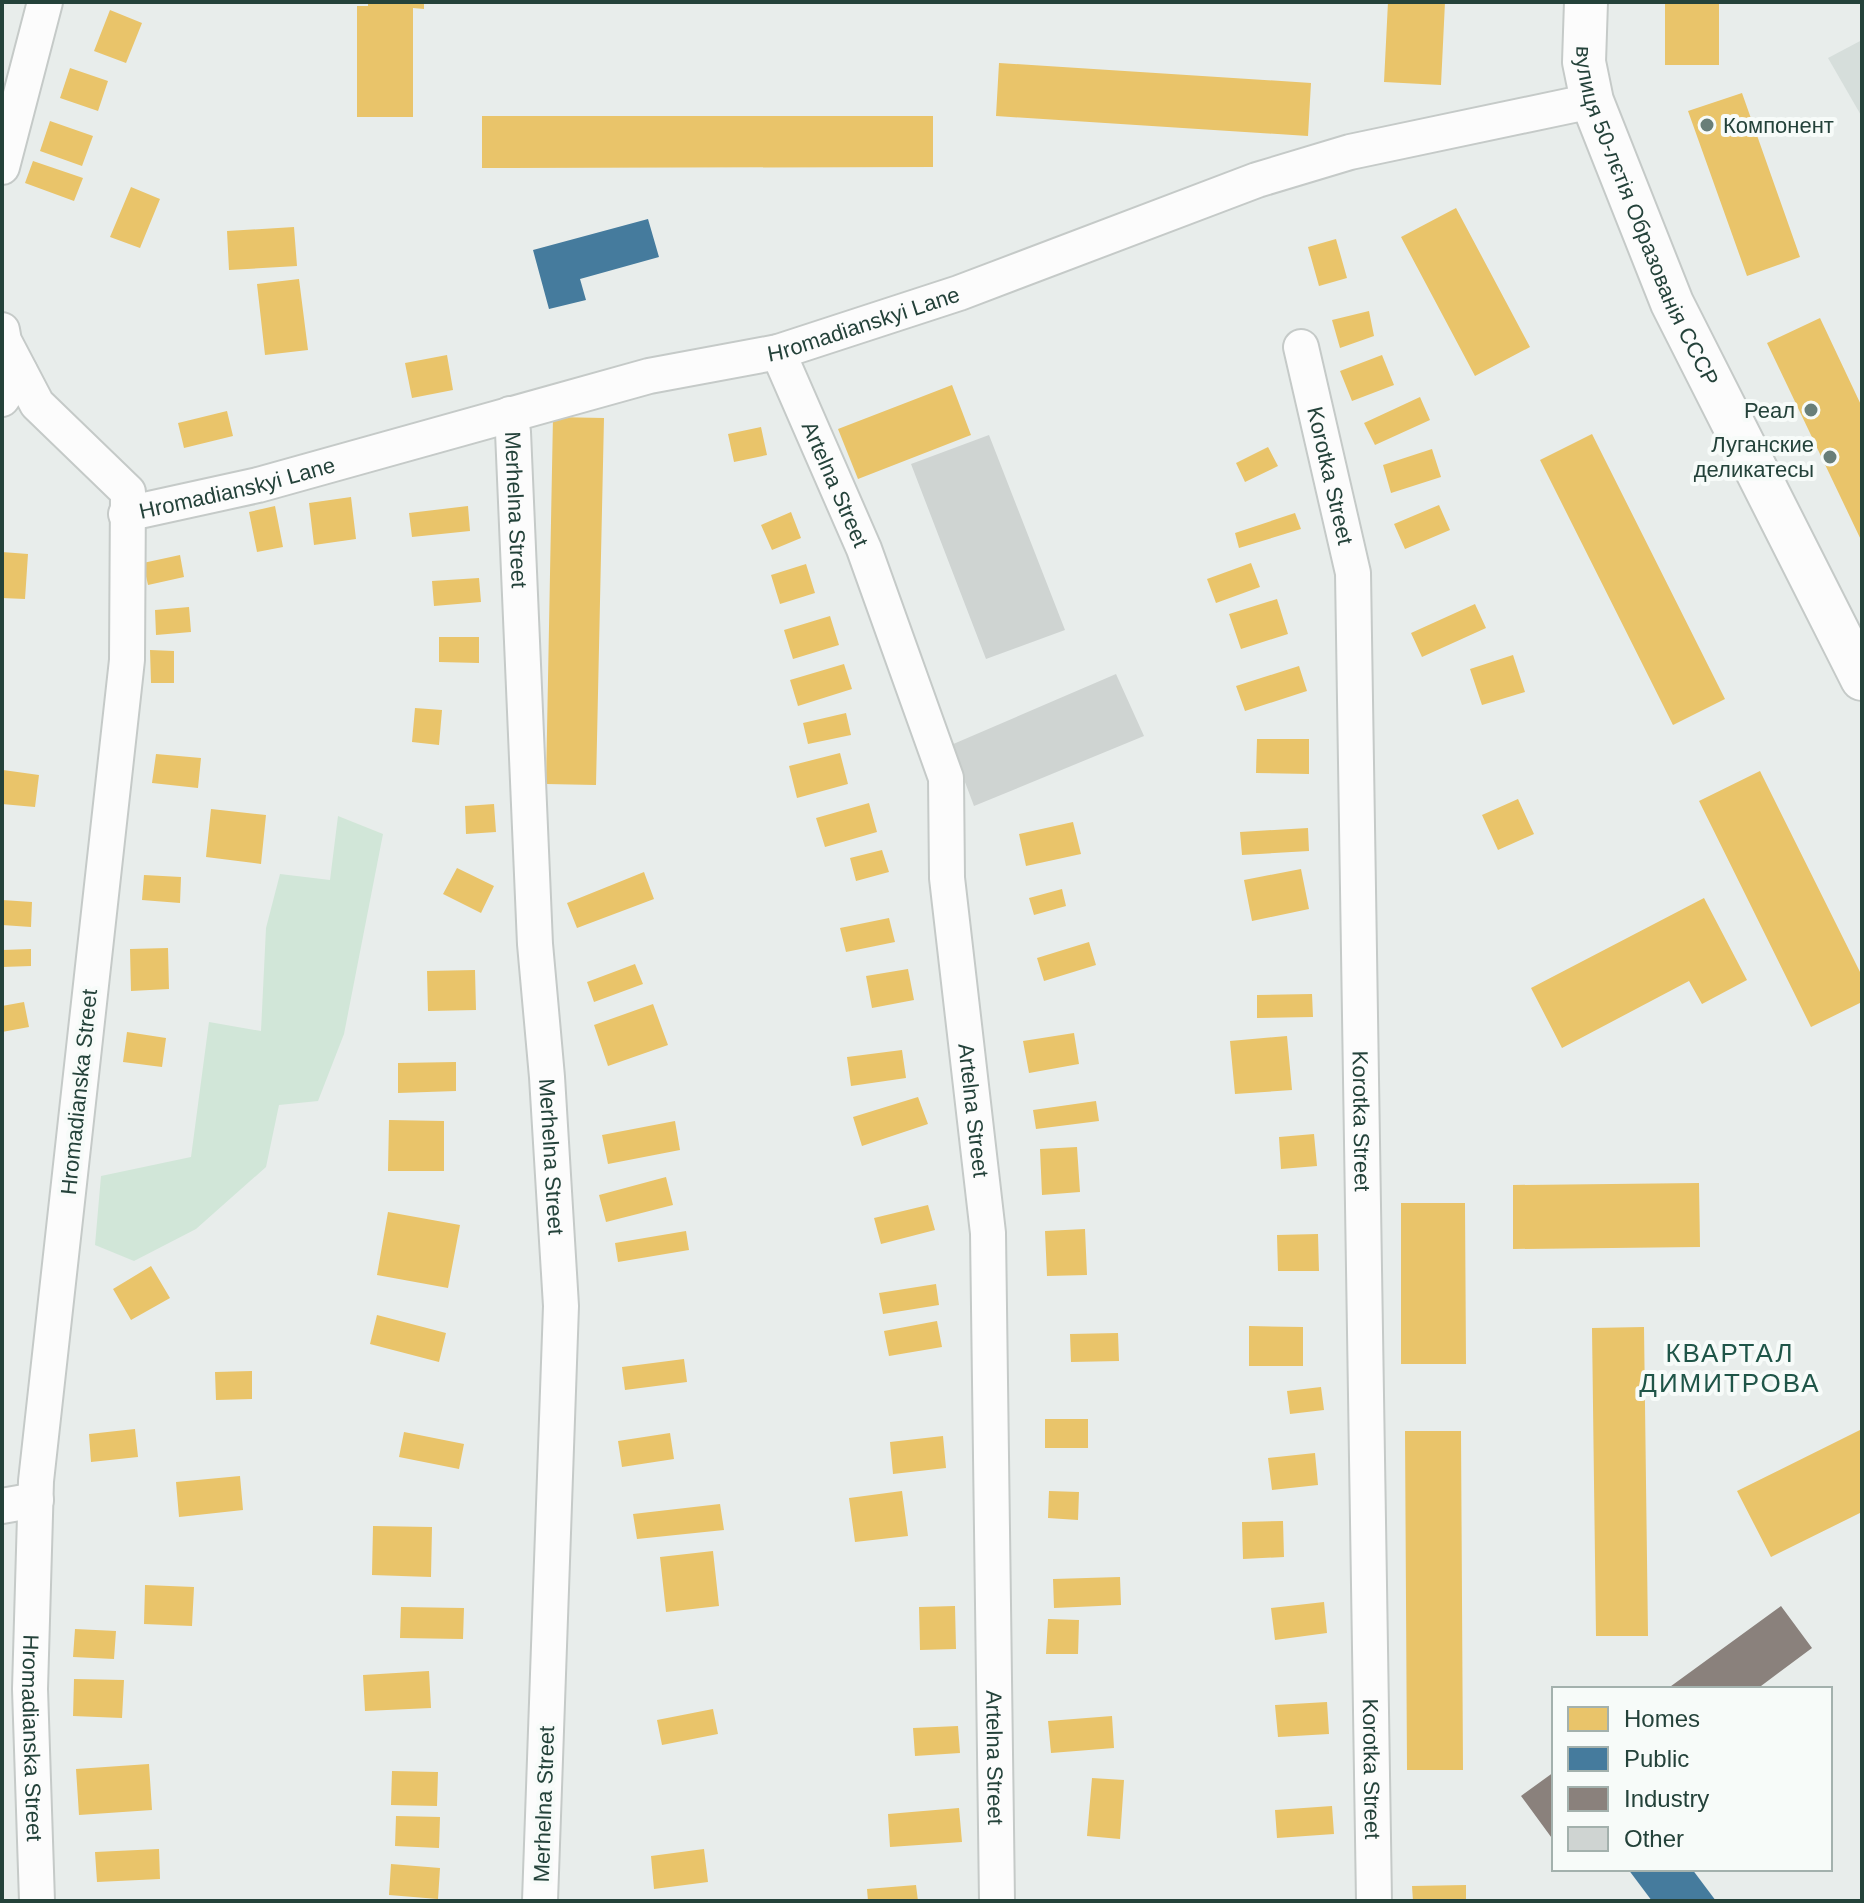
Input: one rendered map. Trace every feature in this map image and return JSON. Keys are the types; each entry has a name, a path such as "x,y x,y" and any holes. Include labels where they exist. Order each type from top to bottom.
{"street":[{"path":"2,167 45,2"},
{"name":"вулиця 50-лєтія Образованія СССР","path":"1586,2 1584,62 1592,101 1672,303 1862,679"},
{"name":"Hromadianskyi Lane","path":"126,514 258,485 649,376 778,352 959,293 1257,180 1350,152 1592,101"},
{"name":"Hromadianska Street","path":"2,330 11,385 37,404 128,492 127,660 36,1500 30,1689 37,1901"},
{"name":"Korotka Street","path":"1301,347 1353,573 1374,1901"},
{"name":"Artelna Street","path":"778,352 864,549 946,778 947,878 988,1233 997,1901"},
{"name":"Merhelna Street","path":"510,414 535,944 547,1077 561,1306 540,1901"},
{"path":"2,1506 36,1500"}],"shaded area":[{"path":"1862,40 1862,117 1828,58"}],"green space":[{"path":"338,816 383,834 344,1034 318,1101 279,1105 266,1167 196,1229 134,1261 95,1245 101,1176 191,1157 209,1022 261,1031 266,928 280,874 330,880"}],"building: Homes":[{"path":"368,2 424,2 424,9 413,8 413,117 357,117 357,6 368,6"},
{"path":"1388,2 1445,2 1441,85 1384,82"},
{"path":"1665,2 1719,2 1719,65 1665,65"},
{"path":"110,10 142,23 126,63 94,51"},
{"path":"999,63 1311,83 1308,136 996,116"},
{"path":"70,68 108,81 98,111 60,98"},
{"path":"1742,93 1800,257 1747,276 1688,111"},
{"path":"482,116 933,116 933,167 482,168"},
{"path":"50,121 93,136 82,166 40,151"},
{"path":"33,161 83,178 74,201 25,183"},
{"path":"131,187 160,199 140,248 110,237"},
{"path":"1456,208 1530,347 1475,376 1401,237"},
{"path":"294,227 297,266 229,270 227,231"},
{"path":"1336,239 1347,278 1319,286 1308,247"},
{"path":"299,279 308,350 265,355 257,284"},
{"path":"1369,311 1374,336 1340,348 1332,320"},
{"path":"1820,318 1862,407 1862,542 1767,343"},
{"path":"447,355 453,390 412,398 405,363"},
{"path":"1382,355 1394,385 1352,401 1340,371"},
{"path":"952,385 971,435 858,479 838,429"},
{"path":"1420,397 1430,420 1375,445 1364,423"},
{"path":"227,411 233,436 184,448 178,423"},
{"path":"553,417 604,418 596,785 546,784"},
{"path":"761,427 767,455 734,462 728,434"},
{"path":"1592,434 1725,699 1673,725 1540,460"},
{"path":"1268,447 1278,466 1245,482 1236,463"},
{"path":"1432,449 1441,477 1391,493 1383,465"},
{"path":"351,497 356,539 314,545 309,503"},
{"path":"1439,505 1450,530 1405,549 1394,524"},
{"path":"275,506 283,547 257,552 249,512"},
{"path":"468,506 470,531 412,537 409,513"},
{"path":"791,512 801,538 772,550 761,525"},
{"path":"1295,513 1301,529 1239,548 1235,533"},
{"path":"2,552 28,554 25,599 2,598"},
{"path":"180,555 184,577 148,585 143,563"},
{"path":"1251,563 1260,587 1216,603 1207,579"},
{"path":"806,564 815,593 780,604 771,575"},
{"path":"479,578 481,602 434,606 432,581"},
{"path":"1277,599 1288,634 1241,649 1229,614"},
{"path":"1475,604 1486,628 1422,657 1411,633"},
{"path":"189,607 191,632 156,635 155,610"},
{"path":"830,616 839,645 793,659 784,630"},
{"path":"439,637 479,637 479,663 439,662"},
{"path":"150,650 174,651 174,683 151,683"},
{"path":"1513,655 1525,692 1482,705 1470,669"},
{"path":"844,664 852,689 798,706 790,680"},
{"path":"1299,666 1307,691 1245,711 1236,686"},
{"path":"415,708 442,710 439,745 412,742"},
{"path":"846,713 851,735 808,744 803,723"},
{"path":"1257,739 1309,739 1309,774 1256,773"},
{"path":"840,753 848,784 797,798 789,766"},
{"path":"156,754 201,758 198,788 152,783"},
{"path":"3,770 39,775 35,807 2,804"},
{"path":"1760,771 1862,976 1862,1002 1811,1027 1699,801"},
{"path":"1518,799 1534,834 1498,850 1482,815"},
{"path":"869,803 877,832 825,847 816,818"},
{"path":"494,804 496,832 466,834 465,806"},
{"path":"211,809 266,815 261,864 206,857"},
{"path":"1073,822 1081,854 1026,866 1019,834"},
{"path":"1308,828 1309,851 1242,855 1240,832"},
{"path":"882,850 889,872 856,881 850,858"},
{"path":"457,868 494,886 481,913 443,894"},
{"path":"1301,869 1309,909 1252,921 1244,880"},
{"path":"644,872 654,899 577,928 567,903"},
{"path":"144,875 181,877 180,903 142,900"},
{"path":"1062,889 1066,906 1034,915 1029,898"},
{"path":"1704,898 1747,980 1702,1004 1689,981 1562,1048 1531,988"},
{"path":"2,900 32,902 31,927 2,925"},
{"path":"889,918 895,942 846,952 840,928"},
{"path":"1089,942 1096,965 1044,981 1037,958"},
{"path":"168,948 169,989 131,991 130,949"},
{"path":"31,949 31,966 2,967 2,950"},
{"path":"635,964 643,984 594,1002 587,982"},
{"path":"908,969 914,1000 872,1008 866,976"},
{"path":"475,970 476,1010 428,1011 427,971"},
{"path":"1312,994 1313,1017 1257,1018 1257,995"},
{"path":"24,1002 29,1027 2,1032 2,1006"},
{"path":"653,1004 668,1045 608,1066 594,1025"},
{"path":"127,1032 166,1038 162,1067 123,1062"},
{"path":"1074,1033 1079,1064 1029,1073 1023,1041"},
{"path":"1287,1036 1292,1090 1235,1094 1230,1041"},
{"path":"902,1050 906,1078 851,1086 847,1057"},
{"path":"456,1062 456,1091 398,1093 398,1063"},
{"path":"918,1097 928,1124 862,1146 853,1117"},
{"path":"1096,1101 1099,1121 1036,1129 1033,1110"},
{"path":"389,1120 444,1121 444,1171 388,1171"},
{"path":"675,1121 680,1150 608,1164 602,1135"},
{"path":"1314,1134 1317,1166 1281,1169 1279,1137"},
{"path":"1077,1147 1080,1192 1042,1195 1040,1149"},
{"path":"666,1177 673,1205 606,1222 599,1195"},
{"path":"1699,1183 1700,1247 1513,1249 1513,1185"},
{"path":"1401,1203 1465,1203 1466,1364 1401,1364"},
{"path":"928,1205 935,1230 881,1244 874,1218"},
{"path":"388,1212 460,1225 448,1288 377,1275"},
{"path":"1085,1229 1087,1275 1047,1276 1045,1231"},
{"path":"686,1231 689,1250 618,1262 615,1243"},
{"path":"1318,1234 1319,1271 1278,1271 1277,1235"},
{"path":"151,1266 170,1298 131,1320 113,1289"},
{"path":"936,1284 939,1305 883,1314 879,1293"},
{"path":"377,1315 446,1333 439,1362 370,1344"},
{"path":"937,1321 942,1347 889,1356 884,1331"},
{"path":"1249,1326 1303,1327 1303,1366 1249,1366"},
{"path":"1644,1327 1648,1636 1596,1636 1592,1328"},
{"path":"1118,1333 1119,1361 1071,1362 1070,1334"},
{"path":"684,1359 687,1382 625,1390 622,1367"},
{"path":"252,1371 252,1399 216,1400 215,1372"},
{"path":"1321,1387 1324,1410 1290,1414 1287,1391"},
{"path":"1045,1419 1088,1419 1088,1448 1045,1448"},
{"path":"135,1429 138,1457 91,1462 89,1434"},
{"path":"1862,1429 1862,1512 1771,1557 1737,1491"},
{"path":"1405,1431 1461,1431 1463,1770 1407,1770"},
{"path":"404,1432 464,1444 459,1469 399,1457"},
{"path":"670,1433 674,1459 622,1467 618,1441"},
{"path":"943,1436 946,1468 893,1474 890,1442"},
{"path":"1315,1453 1318,1485 1272,1490 1268,1458"},
{"path":"240,1476 243,1510 179,1517 176,1482"},
{"path":"902,1491 908,1536 855,1542 849,1498"},
{"path":"1049,1491 1079,1492 1078,1520 1048,1518"},
{"path":"720,1504 724,1530 637,1539 633,1514"},
{"path":"1283,1521 1284,1557 1243,1559 1242,1522"},
{"path":"373,1526 432,1527 431,1577 372,1575"},
{"path":"713,1551 719,1606 666,1612 660,1557"},
{"path":"1120,1577 1121,1605 1054,1608 1053,1579"},
{"path":"145,1585 194,1587 192,1626 144,1624"},
{"path":"1324,1602 1327,1633 1275,1640 1271,1608"},
{"path":"955,1606 956,1649 920,1650 919,1607"},
{"path":"401,1607 464,1608 463,1639 400,1638"},
{"path":"1048,1619 1079,1620 1078,1654 1046,1654"},
{"path":"75,1629 116,1631 114,1659 73,1657"},
{"path":"429,1671 431,1708 365,1711 363,1675"},
{"path":"74,1679 124,1680 122,1718 73,1716"},
{"path":"1327,1702 1329,1734 1278,1737 1275,1705"},
{"path":"713,1709 718,1734 662,1745 657,1720"},
{"path":"1112,1716 1114,1748 1051,1753 1048,1721"},
{"path":"958,1726 960,1753 915,1756 913,1728"},
{"path":"149,1764 152,1810 79,1815 76,1769"},
{"path":"392,1771 438,1772 437,1806 391,1805"},
{"path":"1092,1778 1124,1780 1120,1839 1087,1836"},
{"path":"1332,1806 1334,1834 1277,1838 1275,1810"},
{"path":"959,1808 962,1842 890,1847 888,1814"},
{"path":"396,1816 440,1817 439,1848 395,1846"},
{"path":"159,1849 160,1879 97,1882 95,1852"},
{"path":"704,1849 708,1882 654,1889 651,1856"},
{"path":"391,1864 440,1868 438,1899 389,1895"},
{"path":"916,1885 918,1901 868,1901 867,1889"},
{"path":"1466,1885 1466,1901 1413,1901 1412,1886"}],"building: Public":[{"path":"648,219 659,257 580,279 586,300 549,309 533,250"},
{"path":"1630,1871 1694,1871 1716,1901 1652,1901"}],"building: Industry":[{"path":"1781,1606 1812,1648 1760,1687 1670,1687"},
{"path":"1552,1773 1552,1838 1521,1796"}],"building: Other":[{"path":"989,435 1065,630 986,659 911,464"},
{"path":"1116,674 1144,736 974,806 951,745"}],"place":[{"name":"Компонент","path":"1707,125"},
{"name":"Реал","path":"1811,410"},
{"name":"Луганские деликатесы","path":"1830,457"}],"district":[{"name":"КВАРТАЛ ДИМИТРОВА","path":"1730,1368"}]}
